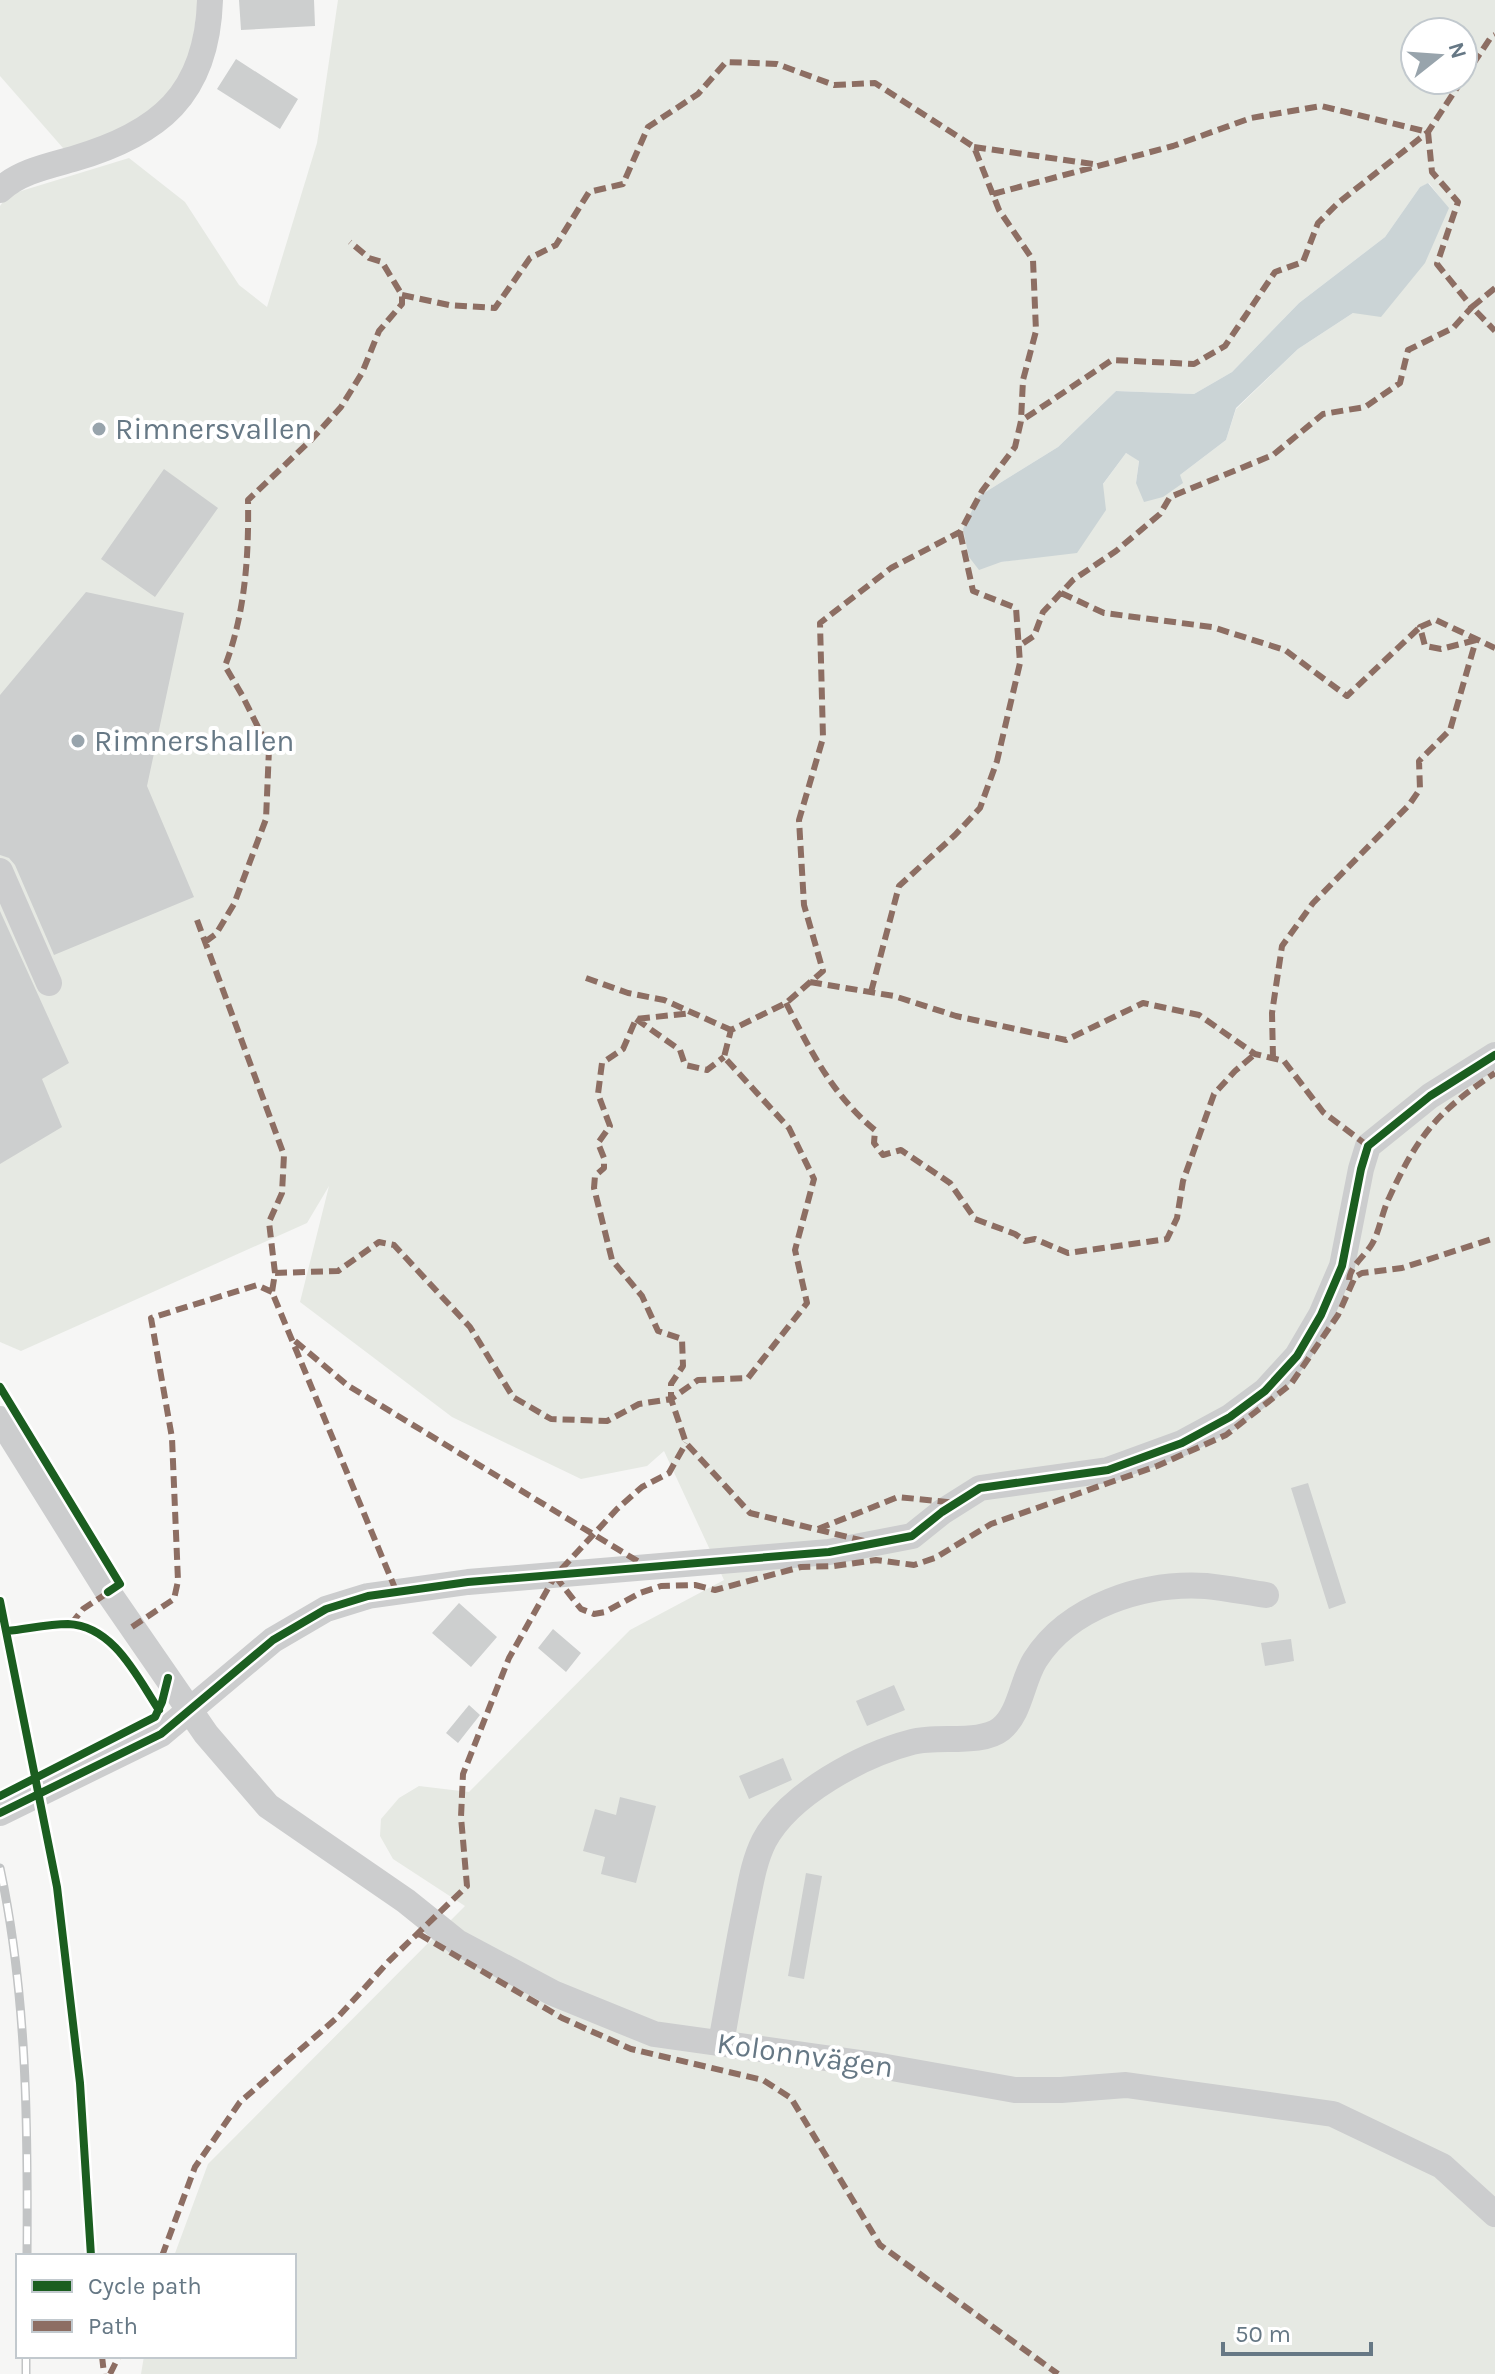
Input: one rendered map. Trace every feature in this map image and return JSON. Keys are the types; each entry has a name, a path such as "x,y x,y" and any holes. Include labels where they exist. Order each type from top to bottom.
{"street":[{"path":"6,177 113,147 149,128 176,104 195,76 204,46 210,0"},
{"path":"0,871 49,983"},
{"path":"0,1813 161,1734 273,1640 326,1609 368,1596 468,1582 829,1552 912,1536 980,1488 1108,1470 1182,1443 1230,1417 1297,1356 1321,1315 1342,1266 1368,1146 1430,1096 1495,1055"},
{"name":"Kolonnvägen","path":"0,1419 108,1592 190,1712 268,1806 406,1901 457,1942 553,1993 654,2034 875,2065 1015,2090 1126,2085 1333,2114 1442,2166 1495,2214"},
{"path":"725,2044 753,1871 765,1840 801,1798 827,1780 913,1741 981,1737 998,1732 1013,1719 1024,1681 1043,1648 1066,1624 1091,1610 1130,1595 1165,1587 1204,1586 1266,1595"}],"shaded area":[{"path":"0,0 198,0 192,48 169,102 70,156 0,76"},
{"path":"338,0 1495,0 1495,2374 141,2374 144,2358 296,2358 296,2254 175,2254 208,2164 465,1906 393,1859 380,1836 381,1819 399,1798 419,1786 469,1792 630,1630 724,1580 664,1451 647,1466 581,1479 452,1417 300,1302 329,1186 307,1223 21,1351 0,1342 0,206 8,195 129,158 185,202 239,285 267,307 317,143","holes":["1429,183 1448,208 1353,313 1298,349 1236,409 1226,440 1180,475 1136,483 1139,460 1126,453 1051,555 1001,562 979,496 1058,447 1116,391 1194,394 1232,372 1299,303 1385,237 1420,187"]},
{"path":"1428,183 1449,208 1425,263 1381,317 1353,313 1298,349 1236,408 1226,440 1180,475 1183,483 1163,497 1144,502 1136,483 1139,461 1126,453 1103,484 1106,510 1077,553 1001,562 979,570 969,557 963,529 979,496 1058,447 1116,391 1194,394 1232,372 1299,303 1385,237 1420,187"}],"building":[{"path":"239,0 314,0 315,26 241,30"},
{"path":"236,59 298,99 280,129 217,89"},
{"path":"164,469 218,508 155,597 101,559"},
{"name":"Rimnershallen","path":"86,592 184,613 147,786 194,897 54,955 15,865 9,858 0,855 0,695"},
{"path":"0,911 69,1063 42,1079 62,1127 0,1164"},
{"path":"1308,1483 1346,1603 1329,1609 1291,1488"},
{"path":"459,1603 497,1637 471,1667 432,1633"},
{"path":"553,1629 581,1653 566,1672 538,1648"},
{"path":"1291,1639 1294,1661 1265,1666 1261,1643"},
{"path":"894,1685 905,1710 867,1726 856,1701"},
{"path":"469,1705 480,1715 458,1743 446,1733"},
{"path":"783,1758 792,1780 749,1799 739,1776"},
{"path":"620,1797 656,1806 636,1883 601,1874 605,1857 583,1851 595,1809 616,1815"},
{"path":"806,1873 822,1876 804,1979 788,1976"}],"railway":[{"path":"0,1868 21,2012 26,2110 27,2254"},
{"path":"26,2358 26,2374"}],"marked path":[{"path":"1479,55 1495,35"},
{"path":"402,295 449,305 495,308 530,258 556,245 589,192 623,184 648,127 698,94 726,62 777,64 834,85 875,83 974,147 999,210 1033,260 1036,331 1023,380 1021,421"},
{"path":"864,1541 750,1513 686,1443 671,1399 698,1380 748,1378 807,1303 795,1250 814,1179 789,1128 724,1057 731,1030 786,1003 823,971 804,905 799,820 823,738 820,623 891,568 960,532 982,491 1015,447 1021,421 1112,360 1194,364 1225,346 1275,272 1303,262 1318,223 1338,203 1428,132 1452,96"},
{"path":"993,194 1173,146 1251,118 1321,106 1428,132 1432,172 1458,202 1437,264 1472,307 1453,328 1408,350 1400,383 1365,407 1323,414 1273,455 1170,497 1160,514 1116,551 1073,580 1043,612 1034,636 1019,646"},
{"path":"974,147 1093,164"},
{"path":"205,942 216,934 234,904 266,819 269,749 225,666 237,626 244,584 248,500 341,407 362,373 379,331 402,304 402,295 382,262 369,258 350,242"},
{"path":"1495,288 1472,307 1495,331"},
{"path":"871,992 899,886 980,808 997,761 1020,663 1016,608 973,591 960,532"},
{"path":"1061,593 1104,613 1212,627 1285,650 1347,696 1420,627"},
{"path":"1476,640 1441,649 1425,646 1420,627 1436,620 1495,648"},
{"path":"1273,1058 1272,1013 1282,946 1313,903 1409,805 1420,789 1419,761 1450,730 1476,640"},
{"path":"197,920 284,1155 282,1193 269,1222 275,1273 272,1292 397,1593"},
{"path":"586,978 628,993 664,1000 731,1030"},
{"path":"810,982 894,996 956,1016 1066,1040 1143,1003 1199,1015 1255,1054 1284,1061 1323,1112 1368,1146"},
{"path":"786,1003 835,1087 875,1130 874,1143 883,1155 901,1150 950,1183 975,1219 1025,1241 1035,1239 1068,1253 1167,1239 1177,1218 1183,1181 1214,1094 1255,1054"},
{"path":"275,1273 338,1271 379,1242 394,1245 470,1327 513,1397 551,1419 607,1421 639,1404 671,1399 671,1384 683,1366 682,1339 658,1331 642,1296 612,1260 594,1188 595,1176 604,1168 598,1143 610,1126 598,1094 602,1063 623,1049 636,1019 692,1013"},
{"path":"636,1019 680,1050 685,1065 707,1070 724,1057"},
{"path":"1349,1280 1355,1266 1372,1244 1389,1198 1420,1141 1458,1100 1495,1073"},
{"path":"555,1576 581,1609 594,1614 661,1586 695,1585 715,1590 801,1567 876,1560 914,1565 935,1558 991,1524 1157,1466 1226,1435 1291,1384 1338,1315 1355,1277 1362,1273 1402,1268 1495,1238"},
{"path":"132,1627 174,1599 178,1581 172,1438 151,1318 257,1285 272,1292"},
{"path":"295,1341 347,1385 644,1565"},
{"path":"163,2254 195,2167 240,2102 339,2016 389,1961 467,1886 461,1817 463,1774 509,1658 555,1576 617,1509 642,1487 669,1473 686,1443"},
{"path":"818,1529 898,1497 956,1503"},
{"path":"71,1624 83,1609 112,1590"},
{"path":"419,1934 562,2018 631,2049 763,2080 791,2098 880,2245 1058,2374"},
{"path":"102,2358 104,2374"},
{"path":"110,2374 118,2358"}],"cycle path":[{"path":"0,1813 161,1734 273,1640 326,1609 368,1596 468,1582 829,1552 912,1536 980,1488 1108,1470 1182,1443 1230,1417 1265,1391 1297,1356 1321,1315 1342,1266 1368,1146 1430,1096 1495,1055"},
{"path":"0,1387 120,1584 108,1592"},
{"path":"0,1601 57,1887 80,2083 91,2254"},
{"path":"7,1631 68,1624 99,1634 122,1655 159,1710"},
{"path":"0,1796 155,1717 168,1678"}],"place":[{"name":"Rimnersvallen","path":"99,429"},
{"name":"Rimnershallen","path":"78,741"}]}
